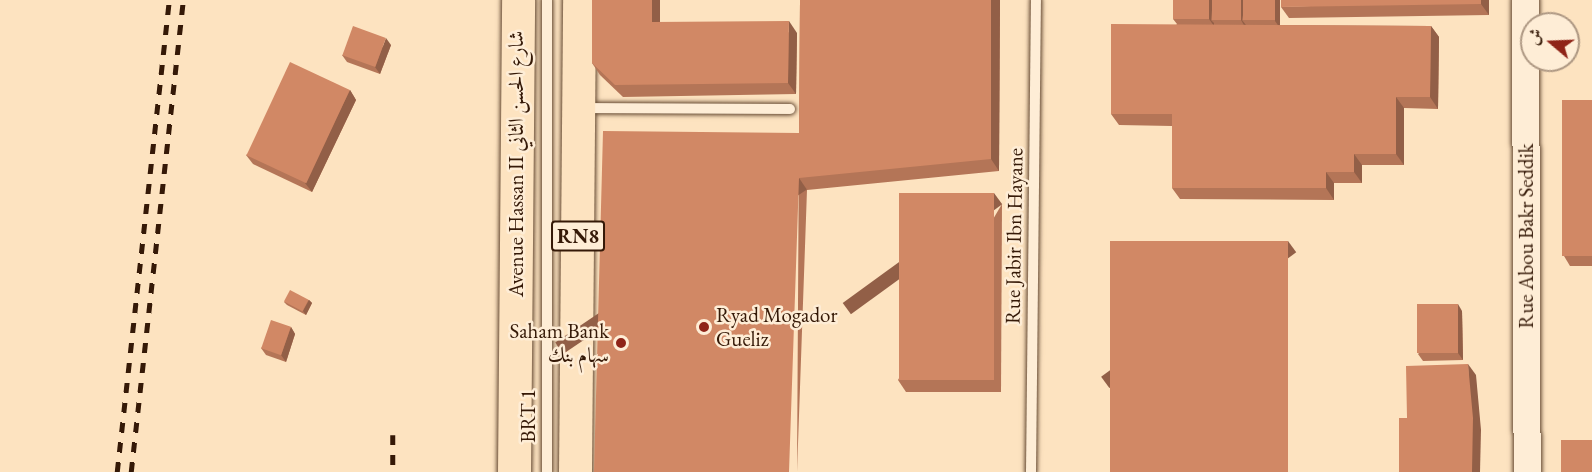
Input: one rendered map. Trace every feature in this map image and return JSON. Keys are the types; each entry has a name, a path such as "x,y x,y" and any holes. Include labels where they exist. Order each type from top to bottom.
{"main road":[{"name":"Avenue Hassan II شارع الحسن الثاني","path":"514,472 518,0"},
{"name":"RN8","path":"575,472 579,0"}],"street":[{"name":"Rue Abou Bakr Seddik","path":"1525,0 1527,472"}],"lane":[{"name":"BRT 1","path":"547,0 547,472"},
{"name":"Rue Jabir Ibn Hayane","path":"1031,472 1036,0"},
{"path":"579,108 790,109"}],"building":[{"path":"592,0 652,0 652,22 789,21 788,83 615,85 592,63"},
{"name":"Ryad Mogador Gueliz","path":"800,0 991,0 991,159 799,178 789,472 594,472 603,131 799,133"},
{"path":"1173,0 1209,0 1209,19 1173,19"},
{"path":"1212,0 1241,0 1241,20 1212,20"},
{"path":"1243,0 1275,0 1275,20 1243,20"},
{"path":"1281,0 1481,0 1481,4 1281,7"},
{"path":"1111,24 1431,26 1430,97 1396,97 1396,154 1354,154 1354,172 1326,172 1326,188 1172,188 1172,114 1111,114"},
{"path":"353,26 386,38 375,67 342,55"},
{"path":"290,62 350,90 306,183 246,155"},
{"path":"1562,100 1592,100 1592,256 1562,256"},
{"path":"899,193 994,193 994,380 899,380"},
{"path":"1110,241 1288,241 1288,472 1110,472"},
{"path":"290,290 309,300 302,311 284,301"},
{"path":"1417,304 1458,304 1458,353 1417,353"},
{"path":"271,320 291,327 281,355 261,348"},
{"path":"1468,364 1473,418 1472,472 1399,472 1399,418 1407,418 1406,366"},
{"path":"1561,440 1592,440 1592,472 1561,472"}],"railway":[{"path":"117,472 169,0"},
{"path":"131,472 183,0"},
{"path":"393,435 393,472"}],"place":[{"name":"Ryad Mogador Gueliz","path":"704,327"},
{"name":"Saham Bank سهام بنك","path":"621,343"}]}
